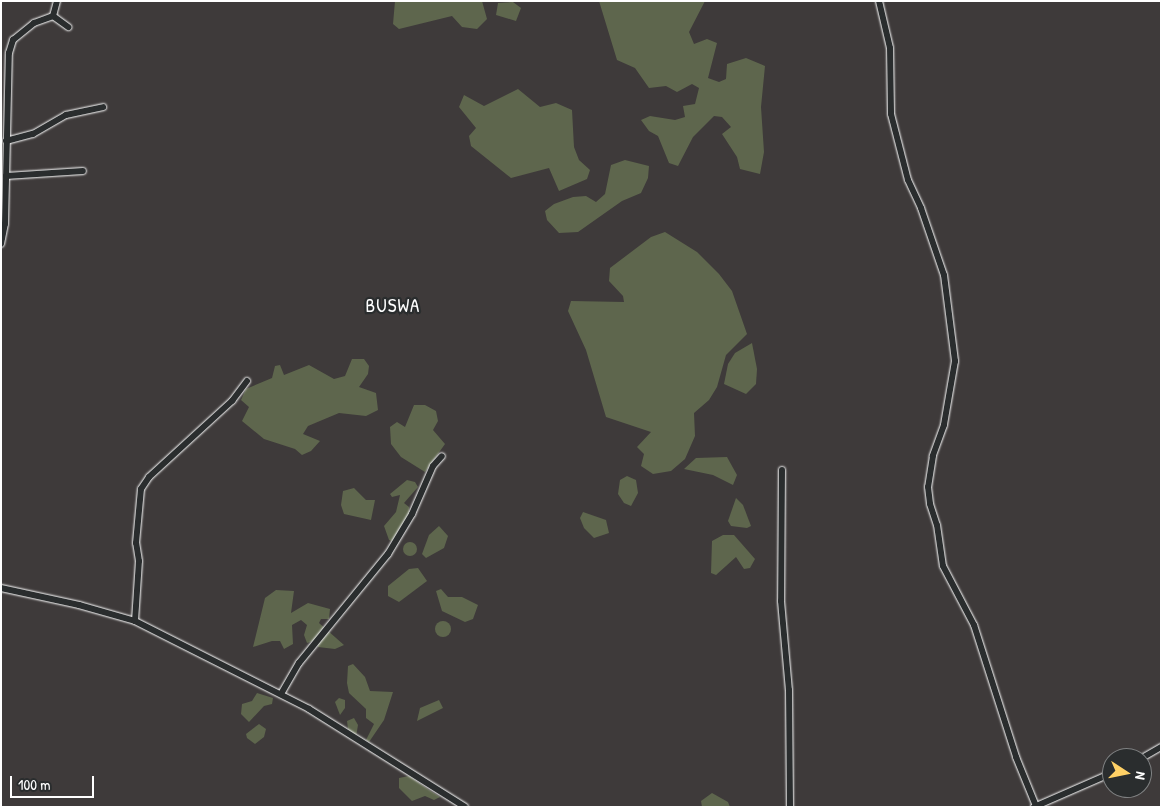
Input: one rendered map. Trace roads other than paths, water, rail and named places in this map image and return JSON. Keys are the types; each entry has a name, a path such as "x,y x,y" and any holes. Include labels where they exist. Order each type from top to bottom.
{"street":[{"path":"53,16 57,1"},
{"path":"879,1 890,48 891,114 908,180 921,208 944,275 955,361 944,424 933,456 928,486 930,504 937,525 943,566 974,625 1016,757 1035,806 1102,777"},
{"path":"53,16 68,27"},
{"path":"1,244 6,176 4,153 8,68 13,40 34,23 53,16"},
{"path":"6,141 33,134 66,115 104,107"},
{"path":"6,176 83,171"},
{"path":"135,621 139,562 136,543 142,489 150,477 232,401 247,381"},
{"path":"281,694 299,663 388,554 412,514 433,466 442,456"},
{"path":"782,470 781,601 789,690 790,807"},
{"path":"1,588 78,604 135,621 281,694 465,807"}],"district":[{"name":"BUSWA","path":"393,306"}]}
